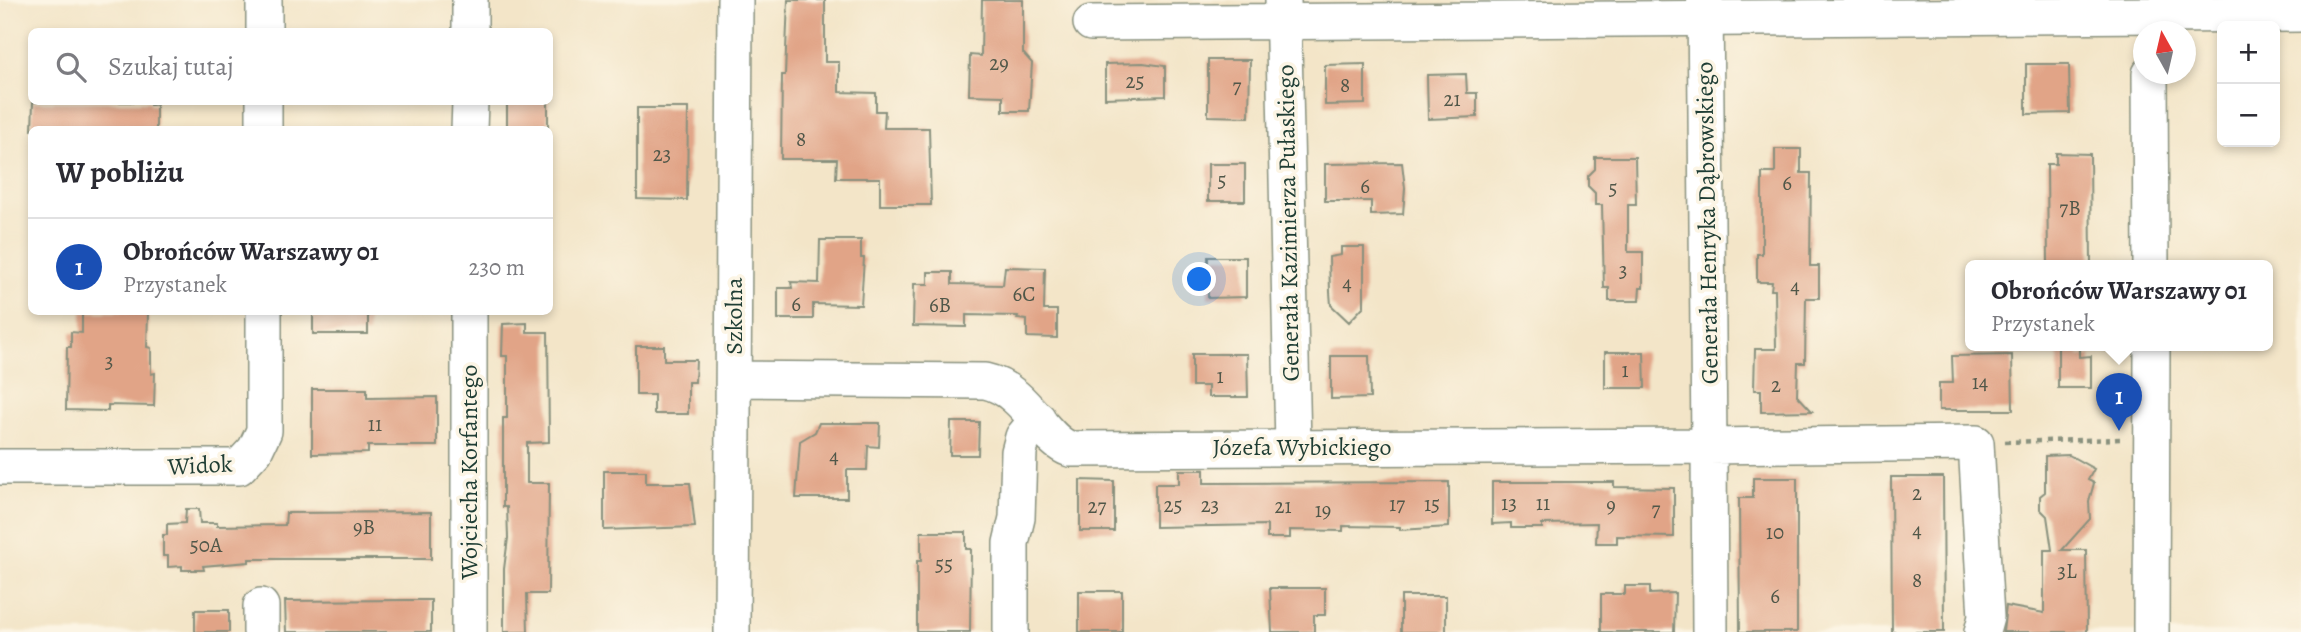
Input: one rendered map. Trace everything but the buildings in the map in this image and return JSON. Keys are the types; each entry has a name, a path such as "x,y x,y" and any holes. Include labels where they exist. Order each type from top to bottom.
{"street":[{"path":"264,0 264,28"},
{"path":"470,0 470,28"},
{"name":"Szkolna","path":"732,632 735,0"},
{"path":"1091,23 1283,11 1705,9 2150,15 2301,14"},
{"name":"Generała Henryka Dąbrowskiego","path":"1705,9 1709,446"},
{"name":"Generała Kazimierza Pułaskiego","path":"1283,11 1293,446"},
{"path":"2150,84 2151,260"},
{"path":"264,105 264,126"},
{"path":"470,105 470,126"},
{"name":"Widok","path":"0,467 239,467 255,450 264,431 264,315"},
{"name":"Wojciecha Korfantego","path":"469,315 469,632"},
{"path":"2151,351 2151,632"},
{"name":"Józefa Wybickiego","path":"734,379 985,382 1010,392 1055,439 1070,449 1976,443"},
{"path":"1011,632 1012,543 1017,518 1019,452 1023,437 1038,419"},
{"path":"1976,443 1986,617 1982,632"},
{"path":"1709,446 1710,632"}],"path":[{"path":"1976,443 2124,439"}],"place":[{"name":"Obrońców Warszawy 01","path":"2119,431"}]}
